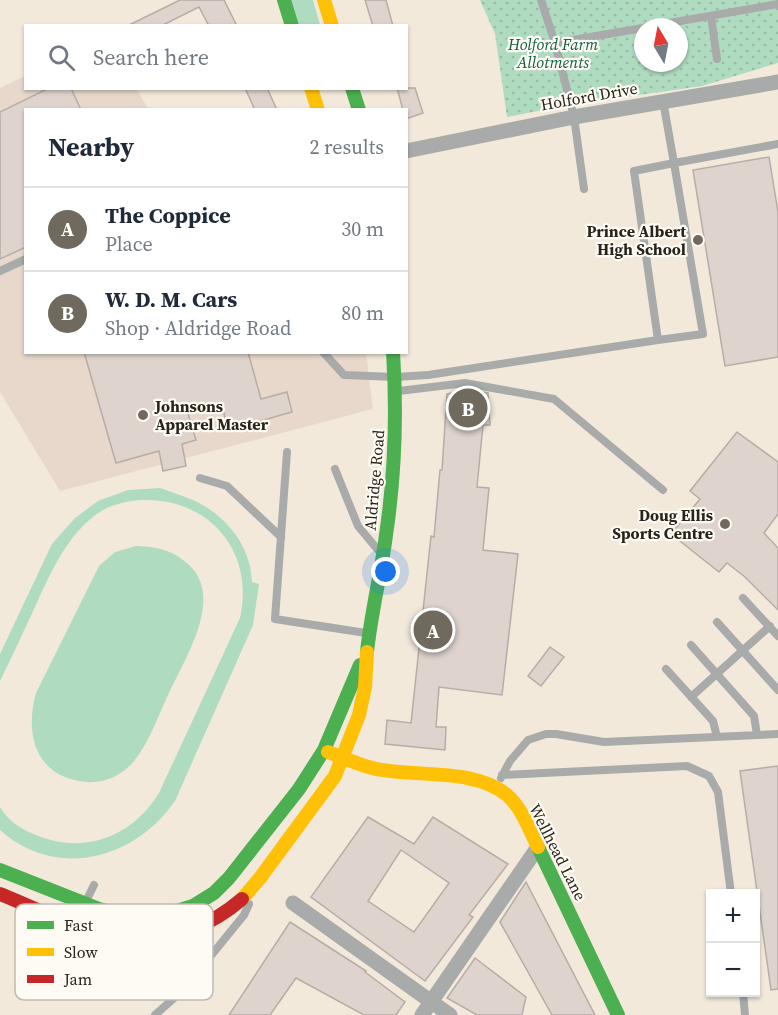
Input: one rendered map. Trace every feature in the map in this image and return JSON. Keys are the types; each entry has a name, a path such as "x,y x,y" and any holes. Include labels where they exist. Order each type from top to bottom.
{"main road":[{"path":"284,0 291,24"},
{"path":"324,0 331,24"},
{"path":"312,90 317,108"},
{"path":"353,90 358,108"},
{"name":"Aldridge Road","path":"213,921 223,916 245,897 263,876 335,776 344,758 362,705 394,465 396,384 393,354"},
{"name":"Aldridge Road","path":"196,904 214,893 229,878 299,789 324,750 369,640"},
{"path":"324,750 344,758"},
{"name":"Wellhead Lane","path":"344,758 372,768 499,781 521,812 618,1015"},
{"name":"Aldridge Road","path":"0,870 85,903"},
{"name":"Aldridge Road","path":"0,894 28,904"}],"street":[{"name":"Holford Drive","path":"408,151 574,117 778,82"},
{"path":"426,1009 538,847"},
{"path":"293,903 426,1009 450,1015"}],"lane":[{"path":"541,0 555,43 574,117 584,189"},
{"path":"688,20 778,4"},
{"path":"711,16 717,59"},
{"path":"555,43 634,29"},
{"path":"396,384 450,372 703,334 663,101"},
{"path":"658,340 634,171 778,144"},
{"path":"0,271 24,260"},
{"path":"325,354 345,375 396,384 465,383 554,399 663,490 637,469"},
{"path":"287,452 275,619 369,640"},
{"path":"335,469 358,526 383,555"},
{"path":"200,478 227,486 281,537"},
{"path":"743,598 778,636"},
{"path":"717,622 778,690"},
{"path":"691,697 770,626"},
{"path":"691,645 754,716 757,735"},
{"path":"666,669 713,721 717,737"},
{"path":"499,781 510,761 528,740 546,735 556,734 604,742 778,734"},
{"path":"499,781 687,766 709,776 718,792 729,889"},
{"path":"213,953 244,915 263,876"},
{"path":"85,903 94,885"},
{"path":"743,997 745,1015"},
{"path":"155,1015 170,1000"}],"shaded area":[{"path":"24,76 24,90 138,90 147,108 24,108 24,354 366,354 373,409 60,491 0,392 0,88"}],"green space":[{"path":"291,0 313,0 320,24 299,24"},
{"name":"Holford Farm Allotments","path":"480,0 778,0 778,63 702,86 570,105 507,117 495,34"},
{"path":"160,488 207,507 235,534 247,557 252,582 259,584 253,625 175,801 158,821 138,837 116,849 93,856 69,858 45,855 22,846 0,830 0,807 15,824 25,830 54,841 72,843 105,838 135,821 159,793 240,618 243,594 240,571 233,550 222,533 206,518 187,508 165,501 140,500 122,503 104,509 94,516 67,546 46,582 0,681 0,654 52,544 75,518 98,501 128,490"},
{"path":"136,546 165,550 189,565 199,579 203,594 198,629 149,737 130,766 112,778 96,782 84,782 64,777 43,760 36,749 32,722 36,693 99,566 115,552"}],"building":[{"path":"180,0 224,0 236,24 208,24 199,7 165,24 131,24"},
{"path":"365,0 386,0 392,24 372,24"},
{"path":"415,88 423,113 408,118 408,108 402,108 398,90"},
{"path":"45,90 72,90 80,108 24,108 24,248 0,259 0,112"},
{"path":"246,90 268,90 276,108 254,108"},
{"name":"Prince Albert High School","path":"769,157 778,212 778,357 725,366 693,170"},
{"name":"Johnsons Apparel Master","path":"85,354 249,354 261,399 287,392 292,412 228,430 222,405 188,414 196,440 182,444 186,466 163,471 159,451 116,463"},
{"path":"471,390 488,393 490,425 483,425 477,487 489,488 483,550 518,554 502,695 439,687 436,727 446,727 445,750 385,744 387,720 411,723 431,536 434,537 440,470 442,470 447,394"},
{"name":"Doug Ellis Sports Centre","path":"737,432 778,462 778,514 764,533 778,548 778,610 745,577 727,563 719,572 671,534 700,499 690,491"},
{"path":"550,647 564,657 541,686 528,676"},
{"path":"778,766 778,989 771,990 760,912 760,889 757,889 740,771"},
{"path":"368,817 414,844 433,817 508,864 469,915 473,917 425,981 311,897","holes":["401,850 449,883 414,932 368,901"]},
{"path":"526,882 595,1015 552,1015 500,922"},
{"path":"290,922 366,971 405,1002 396,1015 364,1015 296,978 270,1015 229,1015"},
{"path":"475,958 526,997 522,1015 477,1015 447,998"}],"traffic: fast":[{"path":"284,0 291,24"},
{"path":"353,90 358,108"},
{"path":"367,652 384,550 391,489 395,421 393,354"},
{"path":"196,904 214,893 229,878 299,789 324,750 360,665"},
{"path":"538,847 618,1015"},
{"path":"0,870 86,904"}],"traffic: slow":[{"path":"324,0 331,24"},
{"path":"312,90 317,108"},
{"path":"242,899 335,776 359,715 365,687 367,652"},
{"path":"328,752 372,768 460,777 478,780 493,786 507,795 517,806 538,847"}],"traffic: jam":[{"path":"0,894 23,904"},
{"path":"213,919 242,899"}],"place":[{"name":"Prince Albert High School","path":"698,240"},
{"name":"W. D. M. Cars","path":"468,408"},
{"name":"Johnsons Apparel Master","path":"143,415"},
{"name":"Doug Ellis Sports Centre","path":"725,524"},
{"name":"The Coppice","path":"433,630"}]}
